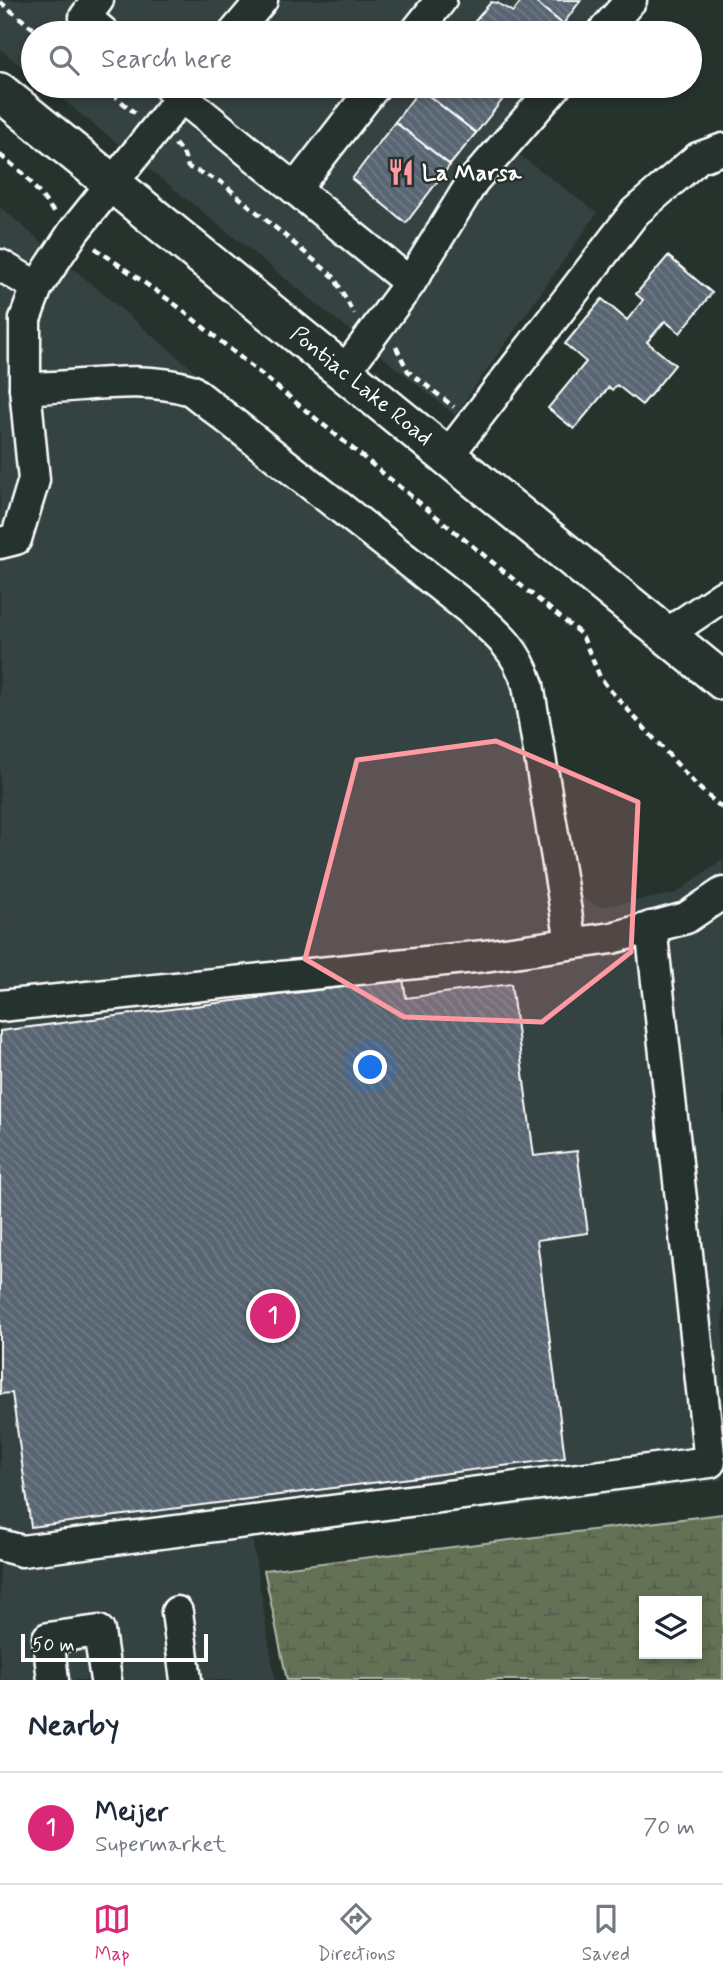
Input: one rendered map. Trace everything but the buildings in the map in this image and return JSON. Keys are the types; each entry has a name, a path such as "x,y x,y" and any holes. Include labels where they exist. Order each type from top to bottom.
{"main road":[{"name":"Pontiac Lake Road","path":"0,92 723,681"}],"lane":[{"path":"90,21 85,17 98,0"},
{"path":"244,21 262,0"},
{"path":"424,21 441,0"},
{"path":"613,21 631,0"},
{"path":"0,542 16,539 34,480 25,388 25,319 37,287 74,231 155,129 174,98"},
{"path":"190,98 295,189 410,283"},
{"path":"295,189 366,98"},
{"path":"345,371 410,283 473,181 546,98"},
{"path":"448,455 635,212 698,158 723,149"},
{"path":"0,265 37,287"},
{"path":"25,388 136,382 168,384 191,390 499,635 521,660 528,685 571,942"},
{"path":"667,634 723,596"},
{"path":"0,1006 484,957 612,938 686,918 723,893"},
{"path":"0,1545 22,1551 710,1462 652,927"},
{"path":"177,1612 187,1680"},
{"path":"53,1680 48,1638 99,1631 106,1680"}],"path":[{"path":"0,2 23,21"},
{"path":"118,98 180,148 188,167 221,182 334,277 358,320 399,349 408,371 473,423"},
{"path":"0,155 25,175 51,212 114,264 176,305 582,635 600,677 610,690 696,785 723,809"}],"highlighted area":[{"path":"496,741 638,802 631,952 542,1022 404,1017 305,959 357,760"}],"shaded area":[{"path":"0,0 638,0 621,21 21,21 21,66 0,49"},
{"path":"61,98 561,98 517,153 597,213 455,415"},
{"path":"0,207 223,395 529,640 581,898 600,907 675,894 723,859 723,1480 252,1539 275,1680 0,1680"}],"green space":[{"path":"723,1514 723,1680 287,1680 264,1570"}],"place":[{"name":"La Marsa","path":"401,172"},
{"name":"Meijer","path":"273,1316"}]}
